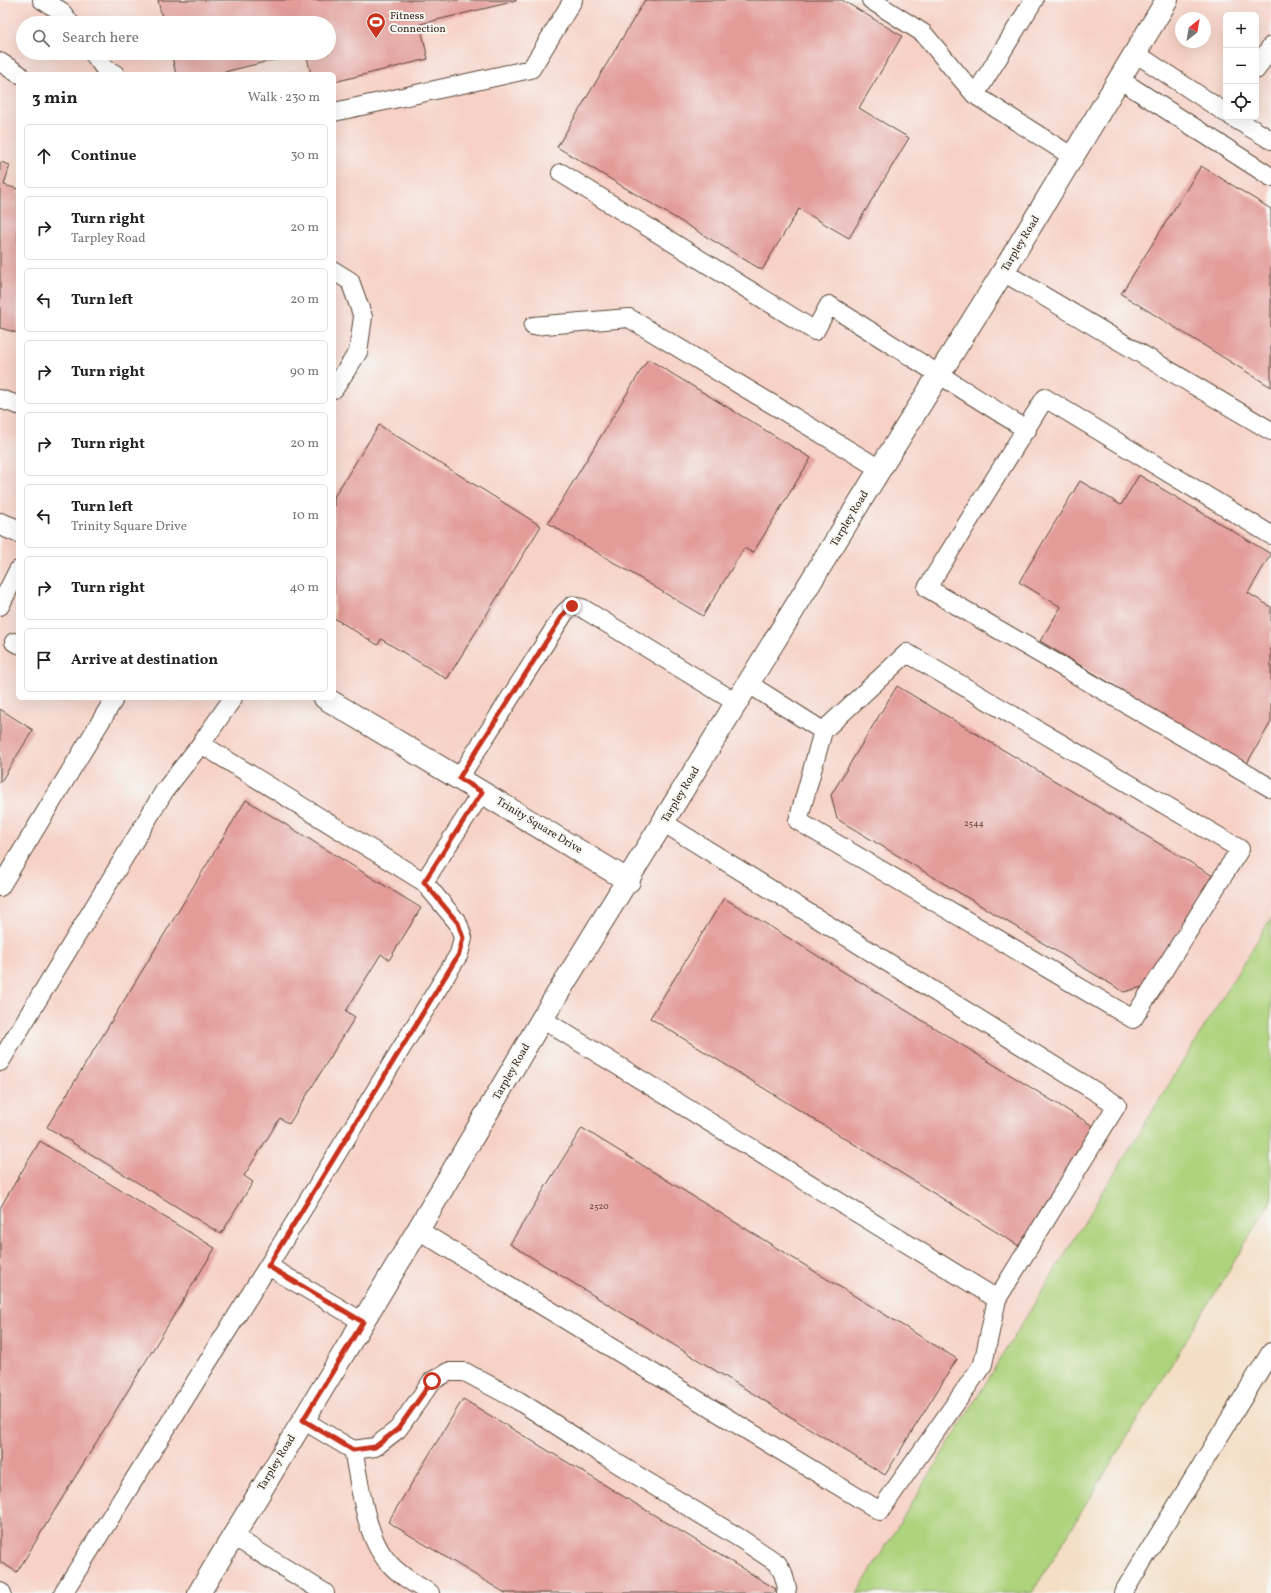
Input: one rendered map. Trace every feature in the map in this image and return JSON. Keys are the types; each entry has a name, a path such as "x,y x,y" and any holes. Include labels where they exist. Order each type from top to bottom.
{"street":[{"name":"Tarpley Road","path":"199,1593 418,1230 542,1019 629,880 880,469 1003,272 1167,0"},
{"path":"0,524 16,530"},
{"name":"Trinity Square Drive","path":"328,700 629,880"}],"lane":[{"path":"42,0 61,11 65,16"},
{"path":"336,112 531,70 573,0"},
{"path":"871,0 923,33 975,95 1073,157"},
{"path":"975,95 1034,0"},
{"path":"1259,65 1271,46"},
{"path":"1135,53 1223,111"},
{"path":"98,60 104,68 111,72"},
{"path":"0,62 16,72"},
{"path":"1119,79 1271,177"},
{"path":"1237,120 1271,140"},
{"path":"562,173 815,331 829,305 1026,430"},
{"path":"336,272 350,281 363,317 358,352 336,386"},
{"path":"1003,272 1271,431"},
{"path":"533,326 629,318 880,469"},
{"path":"1271,535 1045,398 927,588 1271,788"},
{"path":"0,399 16,404"},
{"path":"0,606 16,574"},
{"path":"459,778 565,612 572,606 582,608 737,703"},
{"path":"907,653 1240,849 1133,1019 798,821 823,731 907,653"},
{"path":"749,684 823,731"},
{"path":"0,887 111,700"},
{"path":"0,1062 165,790 201,744 232,700"},
{"path":"63,1593 268,1266 459,954 463,938 458,923 424,882 201,744"},
{"path":"424,882 482,792"},
{"path":"418,1230 880,1511 982,1364 997,1299 1117,1105 664,823"},
{"path":"542,1019 997,1299"},
{"path":"268,1266 363,1322"},
{"path":"1124,1593 1271,1352"},
{"path":"303,1420 353,1450 375,1447 398,1429 432,1381 448,1372 465,1372 519,1401 759,1551 776,1563 783,1573 786,1593"},
{"path":"353,1450 368,1520 375,1543 388,1562 408,1580 430,1593"},
{"path":"233,1536 325,1593"}],"shaded area":[{"path":"0,0 1271,0 1271,918 857,1593 0,1593"}],"green space":[{"path":"1271,918 1271,1201 1032,1593 857,1593"}],"building":[{"name":"Fitness Connection","path":"158,0 516,0 420,24 428,59 336,82 336,72 311,72 308,60 336,60 336,16 161,16"},
{"path":"645,0 842,0 902,36 859,108 909,138 849,238 799,209 762,270 557,147"},
{"path":"173,60 273,60 224,72 176,72"},
{"path":"0,162 10,165 4,185 16,188 16,332 0,328"},
{"path":"1201,166 1271,209 1271,387 1121,294"},
{"path":"648,359 811,458 753,553 744,548 703,616 548,523"},
{"path":"379,425 541,526 447,679 381,639 378,645 336,619 336,494"},
{"path":"1139,475 1271,554 1248,593 1271,607 1271,722 1246,765 1040,641 1061,607 1019,582 1080,481 1121,505"},
{"path":"897,686 1213,876 1146,986 1124,992 837,819 831,795"},
{"path":"0,709 33,730 0,783"},
{"path":"246,800 421,908 389,960 381,954 346,1011 355,1017 289,1124 280,1118 244,1176 253,1182 221,1234 47,1127"},
{"path":"724,898 1098,1129 1024,1249 650,1018"},
{"path":"582,1128 957,1359 885,1475 510,1244"},
{"path":"40,1141 215,1248 17,1572 0,1562 0,1208"},
{"path":"463,1399 776,1589 774,1593 505,1593 388,1522"}],"place":[{"name":"Fitness Connection","path":"376,39"}],"route":[{"path":"432,1381 398,1429 375,1447 353,1450 303,1420 363,1322 268,1266 459,954 463,938 458,923 424,882 482,792 459,778 565,612 572,606"}]}
